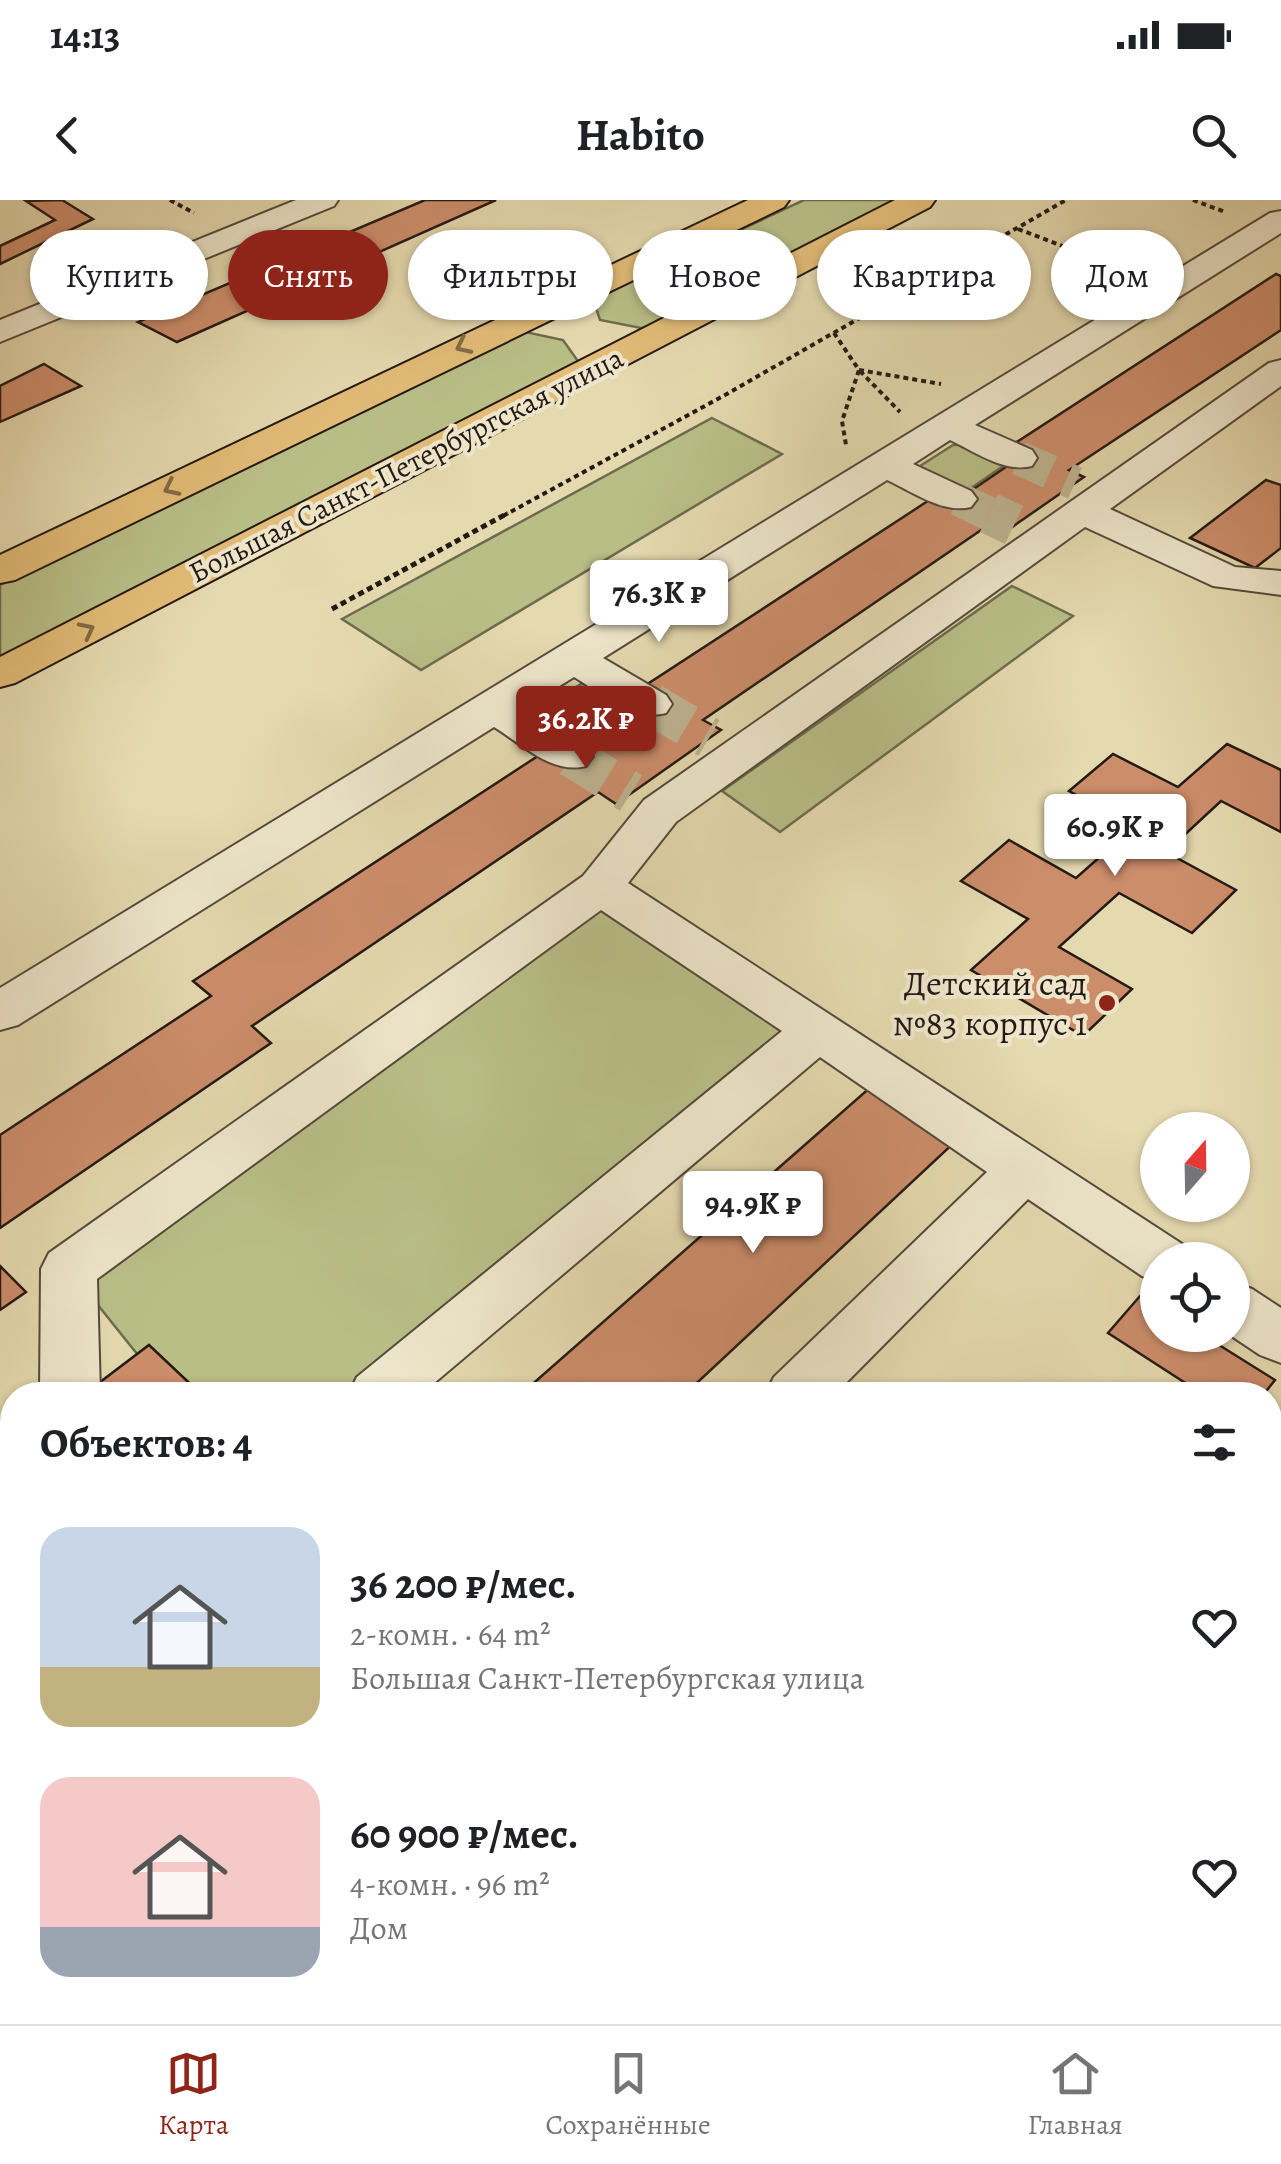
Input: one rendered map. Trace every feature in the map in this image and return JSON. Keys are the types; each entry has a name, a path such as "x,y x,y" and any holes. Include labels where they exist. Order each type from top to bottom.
{"main road":[{"path":"613,274 773,200"},
{"name":"Большая Санкт-Петербургская улица","path":"0,674 919,200"},
{"path":"0,571 516,320"},
{"path":"547,320 616,356"}],"street":[{"path":"0,332 322,200"},
{"path":"1184,280 1281,220"},
{"path":"0,1012 1120,320"},
{"path":"70,1382 69,1268 600,887 646,802 1029,532 1281,370"},
{"path":"942,430 1019,458"},
{"path":"870,474 958,499"},
{"path":"1087,497 1227,578 1281,583"},
{"path":"572,658 650,704"},
{"path":"493,707 572,756"},
{"path":"600,887 1140,1245"},
{"path":"394,1382 818,1030"},
{"path":"808,1382 1024,1169"},
{"path":"1250,1318 1281,1338"}],"path":[{"path":"332,609 834,333 1066,200"},
{"path":"1017,228 1051,242"},
{"path":"834,333 859,370 897,410 942,430"},
{"path":"859,370 923,380 994,398"},
{"path":"859,370 842,422 870,474"}],"green space":[{"path":"804,200 897,200 839,230 817,230 817,241 797,251 797,230 740,230"},
{"path":"633,280 633,320 664,320 646,329 600,320 613,320 613,290"},
{"path":"516,330 563,340 580,364 0,660 0,585"},
{"path":"712,418 782,454 421,670 342,619"},
{"path":"953,445 980,445 1012,460 958,497 923,480 920,466"},
{"path":"1012,586 1073,616 780,832 722,791"},
{"path":"581,684 613,684 646,704 572,754 536,731 537,712"},
{"path":"600,887 818,1030 394,1382 160,1382 69,1269"}],"building":[{"path":"62,200 93,219 70,230 34,230 55,220 26,201"},
{"path":"425,200 496,200 429,230 408,230 408,239 388,248 388,230 354,230"},
{"path":"30,232 30,249 0,264 0,246"},
{"path":"1276,274 1281,276 1281,330 1069,470 1084,477 1005,532 990,524 703,720 721,730 616,804 598,792 252,1026 271,1043 0,1228 0,1135 211,996 193,981 541,754 558,765 661,697 643,687 934,497 950,505 1028,452 1012,445"},
{"path":"228,284 228,319 177,342 138,322 208,320 208,292"},
{"path":"44,364 81,386 0,422 0,386"},
{"path":"1266,480 1281,485 1281,548 1255,568 1190,538"},
{"path":"1227,744 1281,770 1281,832 1221,801 1166,852 1236,890 1192,933 1119,893 1059,947 1132,989 1083,1036 971,970 1028,919 961,881 1009,840 1076,878 1135,826 1069,791 1113,754 1178,787"},
{"path":"873,1085 957,1140 698,1382 535,1382"},
{"path":"0,1266 26,1292 0,1310"},
{"path":"1140,1296 1140,1352 1230,1352 1275,1380 1184,1382 1108,1333"},
{"path":"149,1345 188,1382 100,1382"}],"tunnel":[{"path":"1019,458 1075,483"},
{"path":"958,499 994,516"},
{"path":"989,513 1014,525"},
{"path":"651,704 709,738"},
{"path":"571,756 631,793"}],"place":[{"name":"Детский сад №83 корпус 1","path":"1107,1003"}]}
